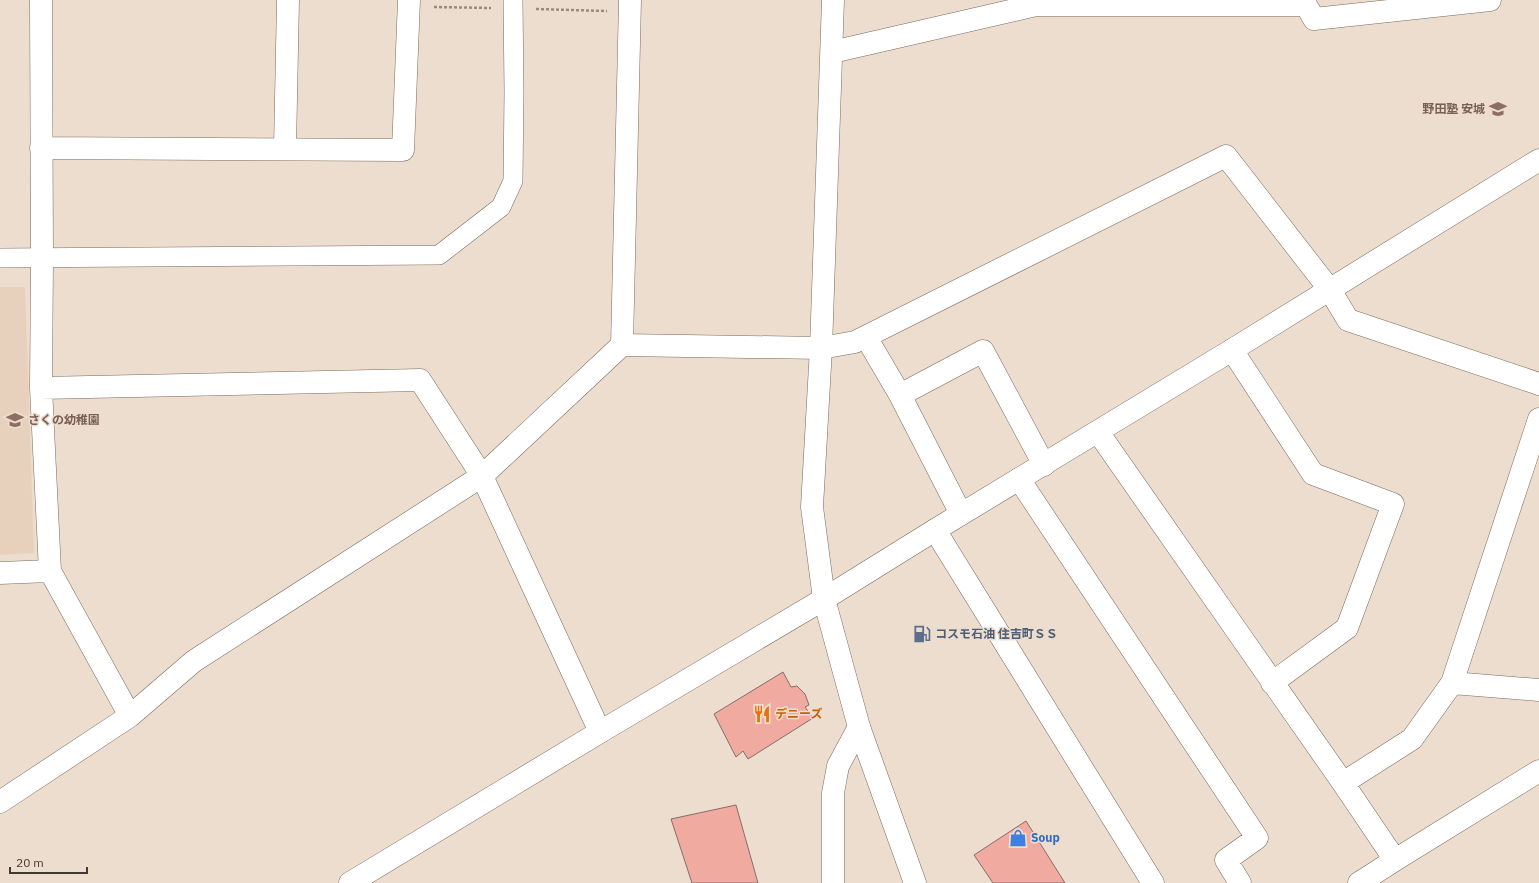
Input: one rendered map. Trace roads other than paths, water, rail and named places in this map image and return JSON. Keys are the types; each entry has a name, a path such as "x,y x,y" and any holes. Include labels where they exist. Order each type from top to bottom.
{"street":[{"path":"40,0 42,259 41,388 50,571 130,716"},
{"path":"285,148 288,0"},
{"path":"41,148 285,148 403,150 409,0"},
{"path":"0,258 42,259 439,255 501,207 513,182 513,0"},
{"path":"622,345 630,0"},
{"path":"833,0 821,348 812,507 824,599 859,727 916,883"},
{"path":"832,52 1036,5 1115,2 1306,2 1314,19 1490,0"},
{"path":"0,802 130,716 194,661 482,476 622,345 821,348 855,342 1226,156 1330,290 1348,320 1539,384"},
{"path":"350,883 824,599 1330,290 1539,160"},
{"path":"866,337 900,395 961,514"},
{"path":"1232,350 1313,474 1393,504 1347,628 1272,683"},
{"path":"900,395 983,351 1044,465"},
{"path":"41,388 420,380 482,476 600,732"},
{"path":"1343,783 1412,739 1452,683 1539,419"},
{"path":"1098,432 1395,860"},
{"path":"1019,479 1257,838 1226,860 1240,883"},
{"path":"935,530 1153,883"},
{"path":"0,573 50,571"},
{"path":"1452,683 1539,690"},
{"path":"833,883 833,792 838,766 859,727"},
{"path":"1359,883 1539,771"}],"place":[{"name":"野田塾 安城","path":"1498,109"},
{"name":"さくの幼稚園","path":"15,420"},
{"name":"コスモ石油 住吉町ＳＳ","path":"922,634"},
{"name":"デニーズ","path":"762,714"},
{"name":"Soup","path":"1018,838"}]}
